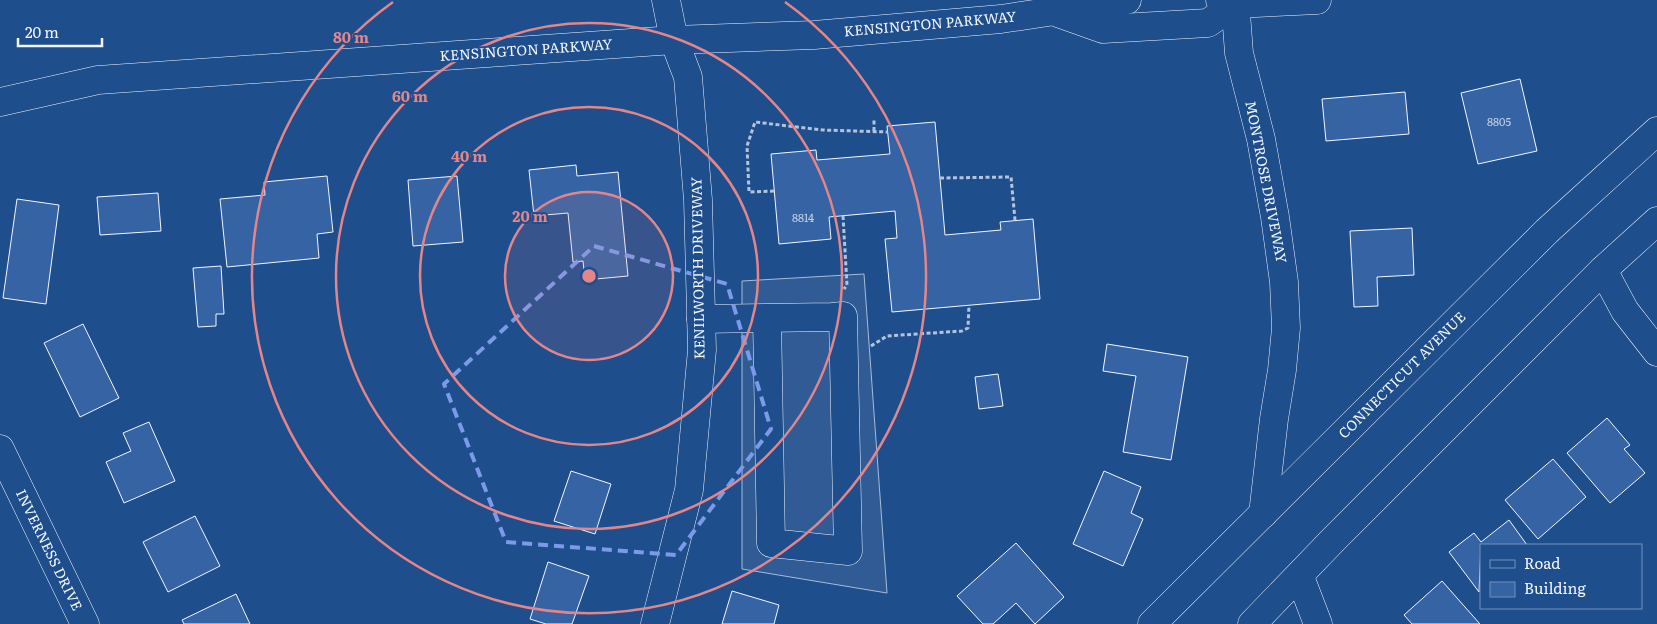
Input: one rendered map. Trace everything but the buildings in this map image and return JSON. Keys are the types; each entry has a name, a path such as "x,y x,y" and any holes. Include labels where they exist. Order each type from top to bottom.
{"street":[{"name":"KENILWORTH DRIVEWAY","path":"655,624 689,490 702,350 698,200 688,77 674,40 666,0"},
{"name":"KENSINGTON PARKWAY","path":"0,102 98,80 674,40 814,34 1001,19 1127,0"},
{"path":"1230,2 1317,0"},
{"name":"KENSINGTON PARKWAY","path":"1053,11 1104,29 1208,23 1230,2"},
{"name":"MONTROSE DRIVEWAY","path":"1230,2 1239,53 1260,139 1275,217 1284,282 1286,328 1263,514"},
{"name":"CONNECTICUT AVENUE","path":"1152,624 1547,231 1657,131"},
{"path":"1252,624 1300,577 1334,539 1603,270 1657,222"},
{"path":"1603,270 1626,312 1657,352"},
{"path":"701,319 842,316 848,551 771,543 767,318"},
{"name":"INVERNESS DRIVE","path":"0,449 86,624"},
{"path":"1300,577 1318,624"}],"path":[{"path":"874,118 874,132"},
{"path":"774,191 749,192 747,146 755,122 823,130 888,132"},
{"path":"940,178 1011,177 1015,220"},
{"path":"832,317 847,284 843,216"},
{"path":"844,361 887,336 962,331 968,328 969,305"}],"highlighted area":[{"path":"594,246 727,284 771,429 676,555 506,542 444,384"}],"shaded area":[{"path":"864,274 887,593 742,569 742,281"}]}
